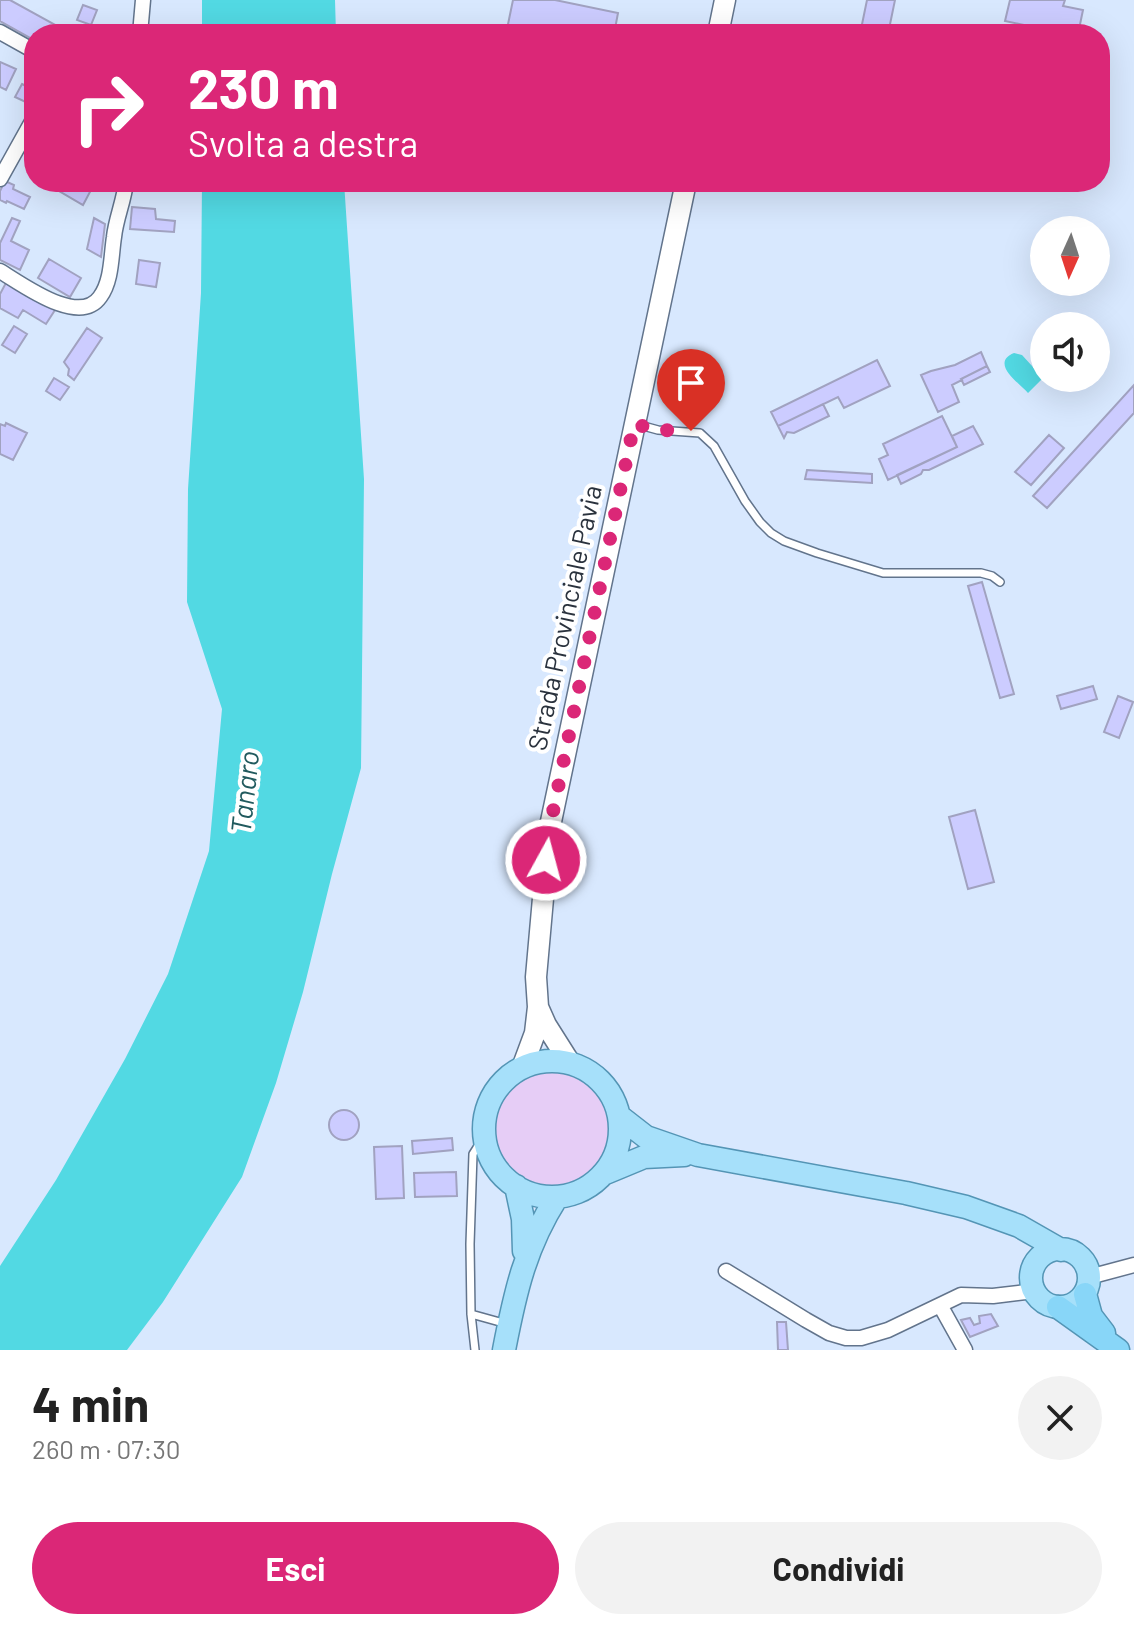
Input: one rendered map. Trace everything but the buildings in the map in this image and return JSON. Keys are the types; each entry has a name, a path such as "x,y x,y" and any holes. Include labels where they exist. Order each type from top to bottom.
{"highway":[{"path":"1087,1286 1091,1316 1115,1347"},
{"path":"1058,1307 1115,1347"}],"main road":[{"path":"720,24 725,0"},
{"name":"Strada Provinciale Pavia","path":"522,1068 535,1033 538,1007 536,977 549,831 684,192"},
{"path":"538,1007 570,1063"},
{"path":"554,1061 570,1063 588,1071 603,1083 613,1099 619,1116 620,1137 615,1157 590,1186 574,1194 557,1197 535,1195 516,1186 500,1173 490,1155 485,1135 486,1115 493,1096 505,1080 522,1068 554,1061"},
{"path":"619,1116 646,1137 698,1155 966,1207 1019,1226 1061,1250"},
{"path":"603,1174 644,1157 698,1155"},
{"path":"516,1186 523,1219 524,1260"},
{"path":"504,1350 524,1260 541,1221 557,1197"},
{"path":"995,1218 1026,1242 1036,1263"},
{"path":"1061,1250 1070,1251 1084,1261 1087,1286 1073,1304 1058,1307 1044,1302 1031,1282 1036,1263 1043,1255 1061,1250"}],"street":[{"path":"141,24 143,0"},
{"path":"0,32 24,45"},
{"path":"0,179 24,136"},
{"path":"0,271 54,302 73,308 87,307 99,298 108,279 116,223 125,192"},
{"path":"1087,1286 1134,1265"},
{"path":"726,1271 829,1333 846,1338 861,1338 888,1330 961,1295 993,1296 1034,1291"},
{"path":"940,1305 965,1350"}],"lane":[{"path":"634,424 658,430 700,433 714,446 760,522 771,533 799,547 889,574 981,573 1000,582"},
{"path":"867,569 883,578"},
{"path":"475,1350 470,1244 473,1154 485,1135"},
{"path":"471,1314 509,1325"}],"shaded area":[{"path":"551,1071 573,1076 592,1088 604,1107 609,1129 604,1151 592,1170 573,1182 551,1187 529,1182 510,1170 498,1151 493,1129 498,1107 510,1088 529,1076"}],"water":[{"path":"202,0 335,0 336,24 202,24"},
{"name":"Tanaro","path":"202,192 345,192 364,479 361,768 303,992 276,1083 242,1177 163,1302 127,1350 0,1350 0,1266 56,1180 125,1059 168,974 209,851 222,709 187,602 188,489 201,293"},
{"path":"1014,353 1022,355 1030,364 1028,393 1008,373 1005,367 1007,357"}],"route":[{"path":"546,860 549,831 634,424 658,430 691,431"}]}
